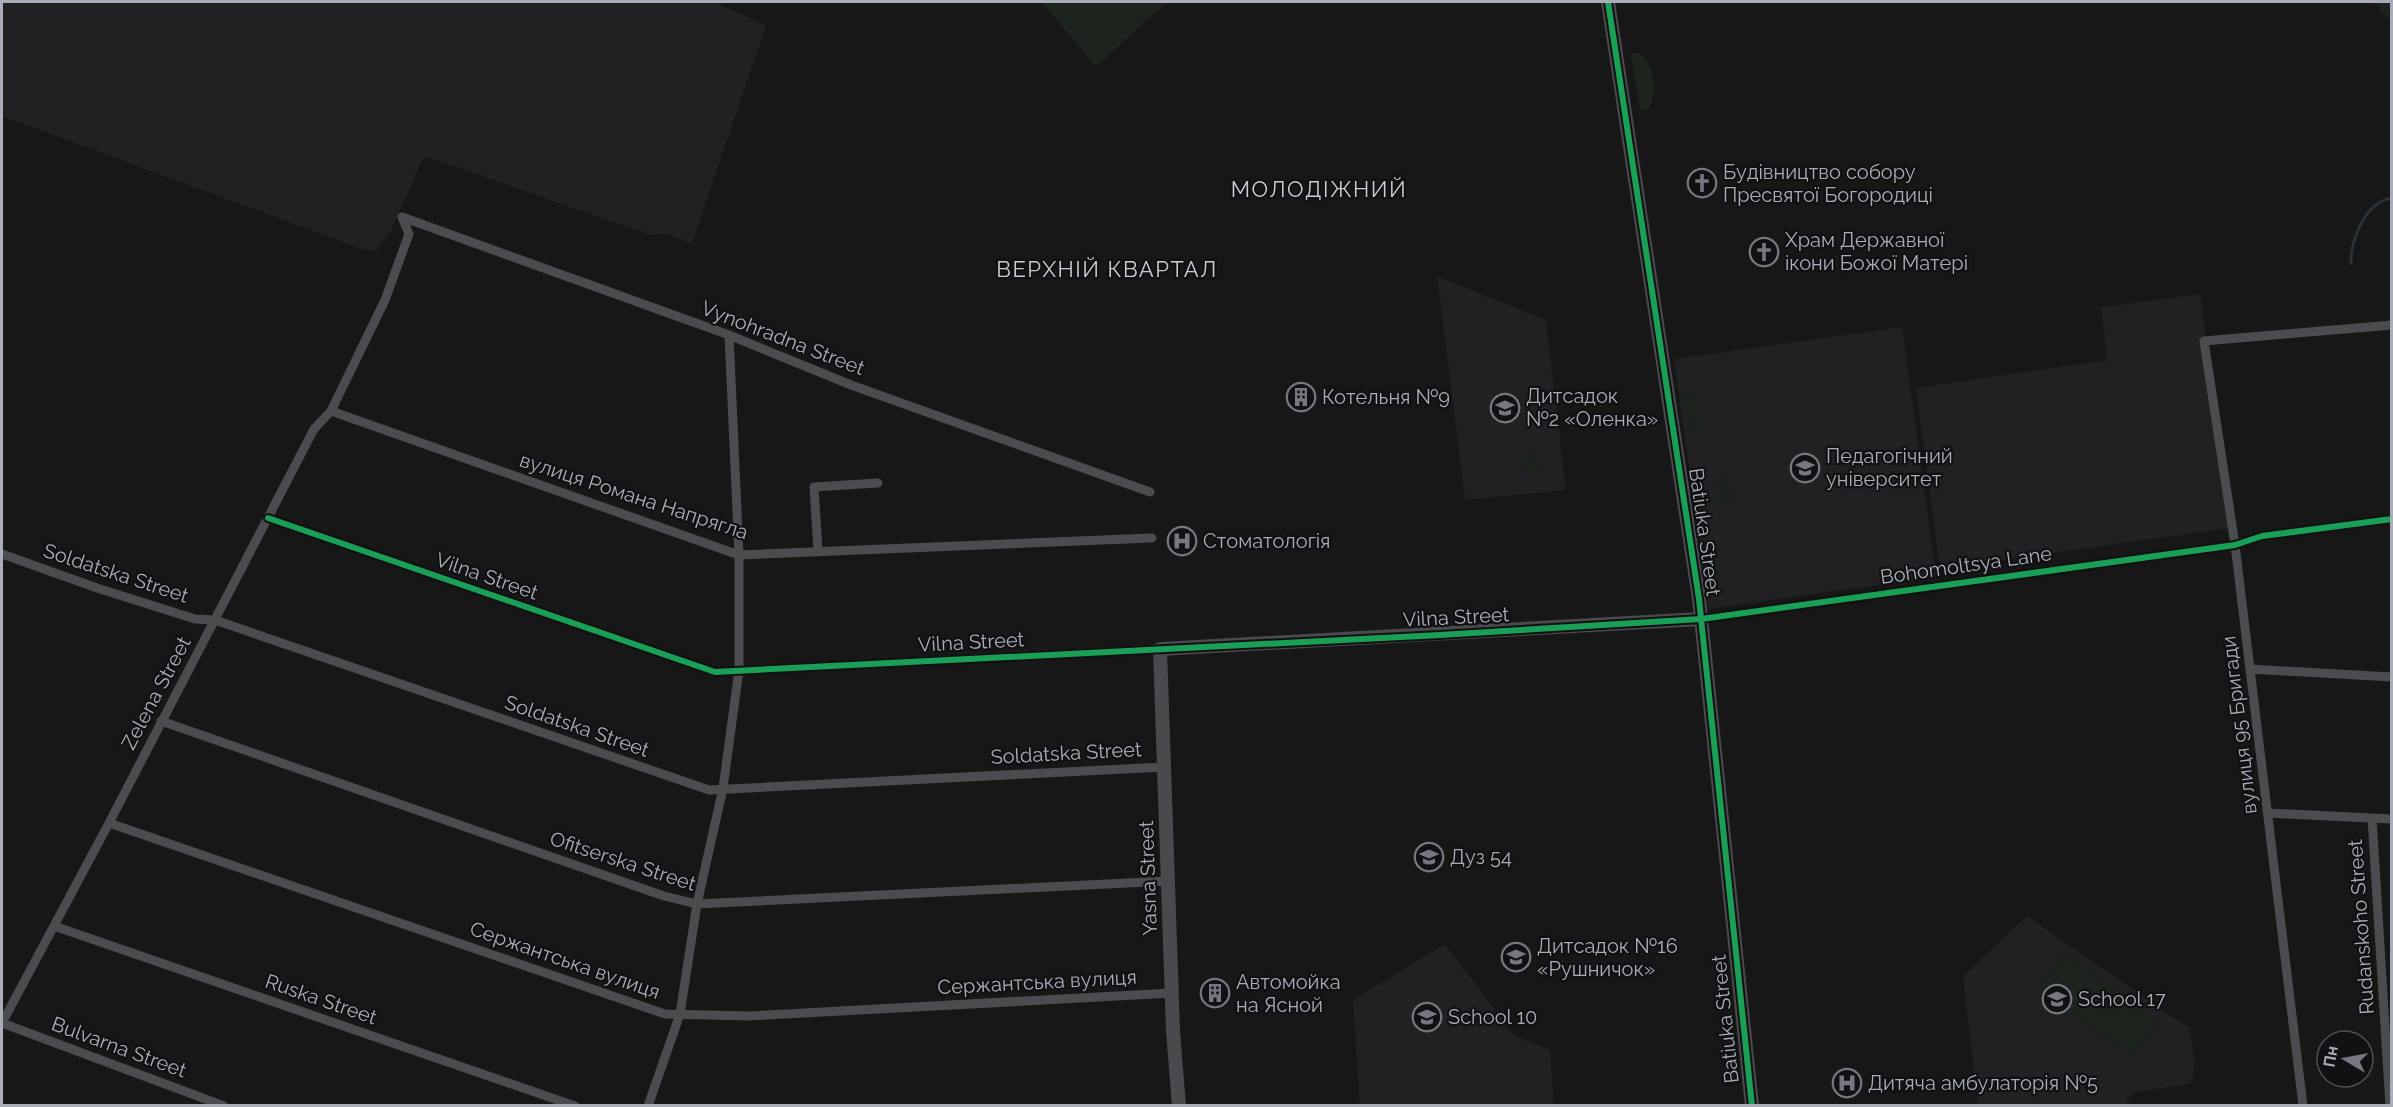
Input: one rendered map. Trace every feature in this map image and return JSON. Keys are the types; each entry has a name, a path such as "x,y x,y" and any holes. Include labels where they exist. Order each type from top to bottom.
{"street":[{"name":"Batiuka Street","path":"1608,2 1701,619 1752,1106"},
{"name":"Vynohradna Street","path":"402,217 729,335 851,385 1150,492"},
{"name":"Zelena Street","path":"2,1023 314,429 331,411 385,300 409,234 402,217"},
{"name":"вулиця 95 Бригади","path":"2303,1106 2235,545 2204,341 2391,325"},
{"path":"648,1106 680,1014 697,904 723,788 738,670 739,555 729,335"},
{"name":"вулиця Романа Напрягла","path":"331,411 739,555 1152,538"},
{"path":"818,551 814,487 878,483"},
{"name":"Vilna Street","path":"268,518 714,672 1701,619"},
{"name":"Bohomoltsya Lane","path":"1701,619 2235,545 2262,536 2391,519"},
{"name":"Soldatska Street","path":"2,554 195,619 215,620 709,790 1164,767"},
{"name":"Yasna Street","path":"1160,649 1172,993 1179,1106"},
{"path":"2250,669 2391,677"},
{"name":"Ofitserska Street","path":"161,722 664,896 697,904 1168,881"},
{"path":"2268,813 2391,819"},
{"name":"Rudanskoho Street","path":"2372,818 2390,1106"},
{"name":"Сержантська вулиця","path":"109,823 665,1014 749,1016 1172,993"},
{"name":"Ruska Street","path":"54,926 575,1106"},
{"name":"Bulvarna Street","path":"2,1023 224,1106"}],"shaded area":[{"path":"2,2 714,2 766,25 692,244 667,234 650,235 424,156 392,229 377,250 364,250 2,116"},
{"path":"1042,2 1167,2 1096,67"},
{"path":"2375,2 2391,2 2391,20 2381,12"},
{"path":"1631,53 1639,53 1652,72 1653,97 1647,110 1640,111"},
{"name":"Дитсадок №2 «Оленка»","path":"1437,276 1546,320 1566,490 1465,500"},
{"path":"2200,294 2231,528 1940,569 1916,388 2107,360 2101,307"},
{"name":"Педагогічний університет","path":"1902,327 1936,577 1709,609 1674,359"},
{"path":"1697,393 1701,426 1689,428 1685,394"},
{"path":"1534,453 1537,472 1528,473 1524,455"},
{"path":"1731,477 1732,486 1718,488 1716,478"},
{"path":"1732,492 1733,502 1720,504 1718,493"},
{"path":"1711,516 1719,576 1710,577 1703,517"},
{"name":"School 17","path":"2027,916 2189,1028 2195,1061 2193,1079 2189,1084 2136,1092 2128,1098 2126,1105 1978,1105 1963,976"},
{"name":"School 10","path":"1445,944 1514,1035 1550,1050 1554,1105 1360,1105 1353,1000"},
{"path":"2064,954 2157,1020 2133,1055 2039,990"}],"waterway":[{"path":"2351,263 2354,243 2361,223 2374,206 2392,198"}],"cycle path":[{"path":"1608,2 1699,599 1752,1106"},
{"path":"268,518 715,672 1440,635 1701,619 2235,545 2262,536 2392,519"}],"place":[{"name":"Будівництво собору Пресвятої Богородиці","path":"1702,183"},
{"name":"Храм Державної ікони Божої Матері","path":"1764,252"},
{"name":"Котельня №9","path":"1301,397"},
{"name":"Дитсадок №2 «Оленка»","path":"1505,408"},
{"name":"Педагогічний університет","path":"1805,468"},
{"name":"Стоматологія","path":"1182,541"},
{"name":"Дуз 54","path":"1429,857"},
{"name":"Дитсадок №16 «Рушничок»","path":"1516,957"},
{"name":"Автомойка на Ясной","path":"1215,993"},
{"name":"School 17","path":"2057,999"},
{"name":"School 10","path":"1427,1017"},
{"name":"Дитяча амбулаторія №5","path":"1847,1083"}],"district":[{"name":"МОЛОДІЖНИЙ","path":"1319,189"},
{"name":"ВЕРХНІЙ КВАРТАЛ","path":"1107,269"}]}
